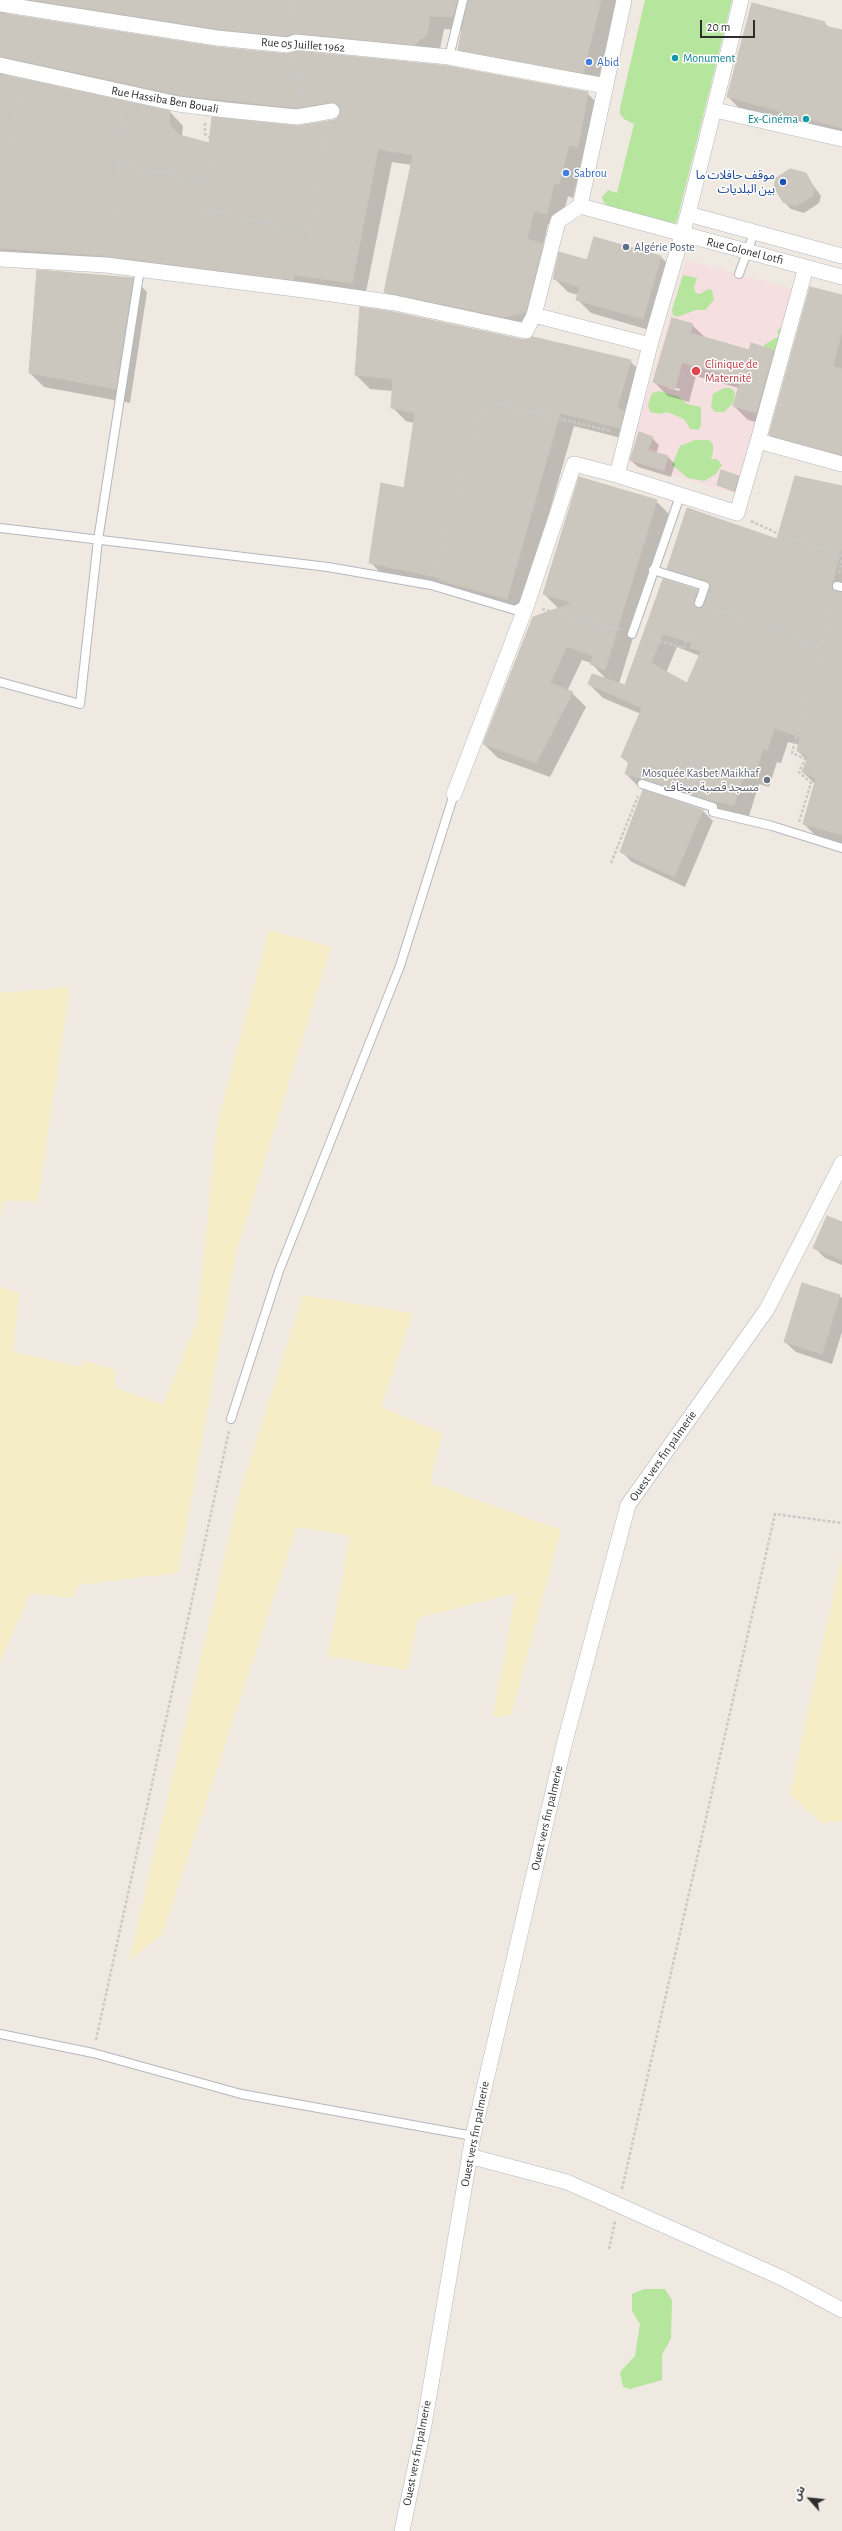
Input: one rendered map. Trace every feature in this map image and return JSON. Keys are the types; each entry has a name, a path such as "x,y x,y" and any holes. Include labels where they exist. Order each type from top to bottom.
{"street":[{"path":"0,259 106,265 304,290 395,303 526,331 534,314 558,221 580,206 624,0"},
{"path":"617,475 650,345 683,235 741,0"},
{"name":"Rue 05 Juillet 1962","path":"0,4 217,38 450,57 606,86"},
{"name":"Rue Hassiba Ben Bouali","path":"0,65 27,73 125,93 205,107 297,117 332,111"},
{"path":"715,110 842,139"},
{"name":"Rue Colonel Lotfi","path":"580,206 683,235 806,267 841,274"},
{"name":"Rue Colonel Lotfi","path":"688,214 842,256"},
{"path":"454,794 527,604 574,464 617,475 737,513 806,267"},
{"path":"534,314 650,345"},
{"path":"758,442 842,464"},
{"name":"Ouest vers fin palmerie","path":"402,2531 424,2425 473,2136 564,1745 628,1505 767,1308 842,1163"},
{"path":"469,2156 567,2182 782,2278 842,2310"}],"lane":[{"path":"450,57 463,0"},
{"path":"739,274 754,233"},
{"path":"0,682 80,704 98,540 140,269"},
{"path":"632,634 680,496"},
{"path":"0,528 328,567 431,585 514,610 527,604"},
{"path":"653,570 705,586 699,603"},
{"path":"642,784 713,807 713,812 842,848"},
{"path":"231,1419 279,1271 400,966 454,794"},
{"path":"0,2034 93,2053 242,2094 473,2136"}],"path":[{"path":"290,0 292,76 303,80 302,100 310,114"},
{"path":"9,144 15,107 27,73"},
{"path":"106,265 125,93"},
{"path":"205,107 205,134 214,140 208,184 202,208 310,233"},
{"path":"304,290 302,269 332,111"},
{"path":"117,163 158,174 165,172 208,184"},
{"path":"0,216 1,209"},
{"path":"431,585 460,492 484,401 627,435"},
{"path":"737,513 779,534 842,556"},
{"path":"796,834 810,783 800,772 805,759 792,753 820,648 840,586 842,560"},
{"path":"527,604 684,648 699,603 788,632 790,638 820,648"},
{"path":"611,863 642,784"},
{"path":"93,2053 231,1419"},
{"path":"609,2249 775,1514 842,1523"}],"shaded area":[{"name":"Clinique de Maternité","path":"686,260 793,289 736,494 628,462","holes":["683,275 696,283 694,288 696,293 700,294 708,289 713,292 701,311 696,310 682,314","672,318 693,324 690,333 749,350 751,343 774,350 757,413 733,406 741,379 682,362 675,388 653,382","679,397 687,404 701,407 701,419 684,419 667,412 659,414","639,433 652,437 648,450 668,456 664,471 630,460","695,440 713,444 713,452 710,459 675,455 680,446","721,470 739,476 735,491 717,485"]}],"green space":[{"path":"645,0 732,0 677,220 675,224 670,225 608,206 604,203 602,197 608,190 617,193 634,124 624,119 620,114 620,108"},
{"path":"683,275 697,278 694,288 696,293 700,294 708,289 712,290 714,300 705,310 696,310 677,317 673,315 672,310"},
{"path":"784,323 792,350 789,357 784,359 767,353 763,349 764,345 779,336 777,332"},
{"path":"724,388 731,388 735,393 733,403 724,412 715,412 711,407 713,394"},
{"path":"659,391 679,397 687,404 701,407 701,426 698,430 690,429 684,419 667,412 659,414 650,412 648,405 652,393"},
{"path":"695,440 709,440 713,444 711,459 717,459 722,465 716,474 704,481 688,478 672,465 680,446"},
{"path":"644,2289 665,2289 672,2300 671,2338 662,2355 662,2380 630,2389 623,2387 620,2372 635,2356 640,2324 632,2311 632,2294"}],"sand":[{"path":"269,930 331,947 236,1254 178,1573 78,1585 73,1598 30,1593 0,1663 0,1286 19,1294 13,1352 82,1367 84,1360 115,1370 115,1387 163,1405 197,1322 217,1125"},
{"path":"70,987 38,1201 3,1201 0,1222 0,993"},
{"path":"303,1295 413,1313 381,1407 442,1433 430,1483 561,1530 511,1715 493,1717 516,1593 418,1618 407,1670 328,1656 350,1536 297,1527 162,1935 129,1961 240,1492"},
{"path":"842,1557 842,1821 821,1823 790,1794"}],"building":[{"path":"33,0 457,0 453,17 430,16 427,35 414,45 297,33 287,36 218,29"},
{"path":"468,0 601,0 583,73 458,50"},
{"path":"752,3 825,22 824,26 842,30 842,128 727,97"},
{"path":"0,13 216,47 287,54 297,51 448,66 588,92 578,147 569,145 559,184 554,183 547,214 534,211 527,239 543,244 526,312 505,317 384,292 413,155 378,149 352,283 294,275 293,280 107,256 0,248 0,74 170,111 169,124 179,135 209,143 212,117 298,126 334,120 338,118 341,110 339,105 331,102 297,108 180,95 0,56"},
{"path":"790,169 806,173 814,188 813,196 796,206 783,202 774,187 776,178"},
{"path":"594,237 661,256 643,319 576,300 580,287 553,279 559,252 587,260"},
{"path":"37,270 133,278 116,389 29,373"},
{"path":"810,287 842,295 842,331 833,366 842,369 842,455 769,435"},
{"path":"360,307 393,312 524,340 533,337 631,360 617,408 624,411 620,428 560,413 507,599 439,580 440,578 369,563 381,483 404,488 415,413 391,408 393,379 355,375"},
{"path":"672,318 693,324 690,333 749,350 751,343 774,350 756,413 733,406 741,379 682,362 675,389 653,382"},
{"path":"639,432 653,437 648,450 668,456 664,471 630,460"},
{"path":"721,470 739,476 734,491 717,485"},
{"path":"795,476 842,486 842,547 831,589 842,592 842,835 803,824 816,778 802,772 808,757 797,751 800,737 775,728 767,750 763,749 755,774 745,771 734,805 710,800 625,774 629,762 621,757 642,708 588,684 592,674 625,685 663,579 698,590 694,604 698,608 704,605 710,588 709,582 667,569 687,508 777,539","holes":["663,634 692,643 690,648 701,651 687,683 651,663"]},
{"path":"579,477 657,500 605,670 590,664 593,656 567,646 550,683 573,692 536,763 483,744 533,617 573,603 543,594"},
{"path":"643,790 703,810 674,877 620,852"},
{"path":"827,1216 842,1222 842,1260 813,1248"},
{"path":"802,1283 840,1295 822,1354 784,1342"}],"place":[{"name":"Monument","path":"675,58"},
{"name":"Abid","path":"589,62"},
{"name":"Ex-Cinéma","path":"806,119"},
{"name":"Sabrou","path":"566,173"},
{"name":"موقف حافلات ما بين البلديات","path":"783,182"},
{"name":"Algérie Poste","path":"626,247"},
{"name":"Clinique de Maternité","path":"696,371"},
{"name":"Mosquée Kasbet Maikhaf مسجد قصبة ميخاف","path":"767,780"}]}
